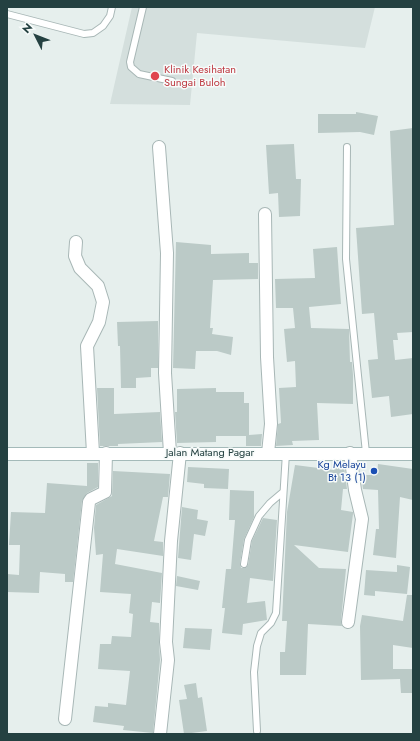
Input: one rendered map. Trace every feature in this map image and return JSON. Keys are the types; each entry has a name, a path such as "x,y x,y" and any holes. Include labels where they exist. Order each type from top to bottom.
{"street":[{"path":"159,147 167,253 165,373 175,453 166,642 168,660 160,734"},
{"path":"265,214 267,357 271,424 268,453"},
{"path":"76,242 75,256 80,268 98,286 103,302 99,322 87,346 93,453"},
{"path":"65,719 89,502 91,499 105,492 106,453"},
{"path":"348,622 362,519 355,490 350,453"},
{"name":"Jalan Matang Pagar","path":"7,454 413,454"}],"lane":[{"path":"7,14 84,34 93,33 103,26 110,16 112,7"},
{"path":"142,7 130,62 131,67 139,74 172,81"},
{"path":"347,147 346,259 366,454"},
{"path":"257,731 254,672 257,646 261,633 271,623 276,613 282,541 282,492 286,453"},
{"path":"244,564 248,540 259,516 282,492"}],"shaded area":[{"name":"Klinik Kesihatan Sungai Buloh","path":"132,7 375,7 365,48 197,33 190,105 110,104"}],"building":[{"path":"356,112 378,116 374,135 360,132 318,133 318,114 356,114"},
{"path":"413,128 413,332 397,333 398,340 393,340 395,360 413,358 413,414 391,417 389,396 372,398 368,360 378,359 374,313 362,314 356,228 394,225 390,131"},
{"path":"294,144 296,179 301,179 300,216 279,217 278,193 269,194 266,145"},
{"path":"176,242 211,245 211,254 249,253 249,263 258,263 258,279 213,280 210,328 213,328 212,334 233,337 231,355 217,351 196,351 195,369 173,368"},
{"path":"337,247 341,304 309,307 311,328 349,329 350,362 352,362 353,375 353,404 317,403 319,440 292,441 293,445 276,446 278,424 281,423 279,388 296,387 295,361 287,362 284,329 295,328 293,308 276,308 275,279 315,278 313,249"},
{"path":"158,321 158,368 151,368 151,377 136,378 136,388 121,388 120,346 118,346 117,322"},
{"path":"97,388 114,388 114,414 160,412 162,442 100,446"},
{"path":"216,388 216,392 244,392 244,403 249,403 249,435 262,434 261,446 246,446 246,436 216,436 216,442 177,443 175,412 177,412 177,389"},
{"path":"87,463 98,463 98,487 87,493 82,501 73,582 65,582 65,574 40,572 39,593 7,592 7,574 19,575 20,545 9,545 11,512 45,513 47,483 87,486"},
{"path":"378,464 413,469 413,500 400,497 396,558 373,555 376,529 379,529 378,490 363,489 361,475 377,475"},
{"path":"295,465 334,470 334,465 344,466 347,489 343,489 341,510 353,512 353,514 348,552 294,545 319,568 346,569 341,621 342,626 308,624 306,675 280,675 280,652 285,652 287,621 282,621 287,512"},
{"path":"188,467 229,469 228,489 204,488 204,484 187,482"},
{"path":"113,471 170,474 168,497 163,497 154,541 163,542 163,556 117,549 115,564 162,573 160,603 152,602 150,622 159,623 160,660 153,733 123,730 124,726 93,722 95,706 108,707 108,703 126,705 130,671 98,669 100,644 111,644 112,636 131,637 133,614 129,613 131,594 100,592 103,554 96,555 94,528 96,505 112,496"},
{"path":"230,490 254,491 254,517 244,539 240,563 241,568 246,568 248,565 252,541 263,518 277,520 273,581 250,578 247,603 265,601 267,620 243,624 242,635 222,633 225,608 222,608 226,569 231,569 235,520 229,520"},
{"path":"182,507 198,510 197,519 208,521 205,536 194,534 191,560 178,558"},
{"path":"397,565 410,567 407,594 375,591 375,596 364,595 366,570 397,572"},
{"path":"177,576 200,581 198,590 176,586"},
{"path":"407,595 413,595 413,648 393,645 393,669 413,669 413,693 401,693 400,679 361,680 360,626 362,615 403,621"},
{"path":"185,628 212,629 210,650 183,648"},
{"path":"196,683 198,698 202,697 207,731 184,734 179,700 187,699 184,685"}],"place":[{"name":"Klinik Kesihatan Sungai Buloh","path":"155,76"},
{"name":"Kg Melayu Bt 13 (1)","path":"374,471"}]}
